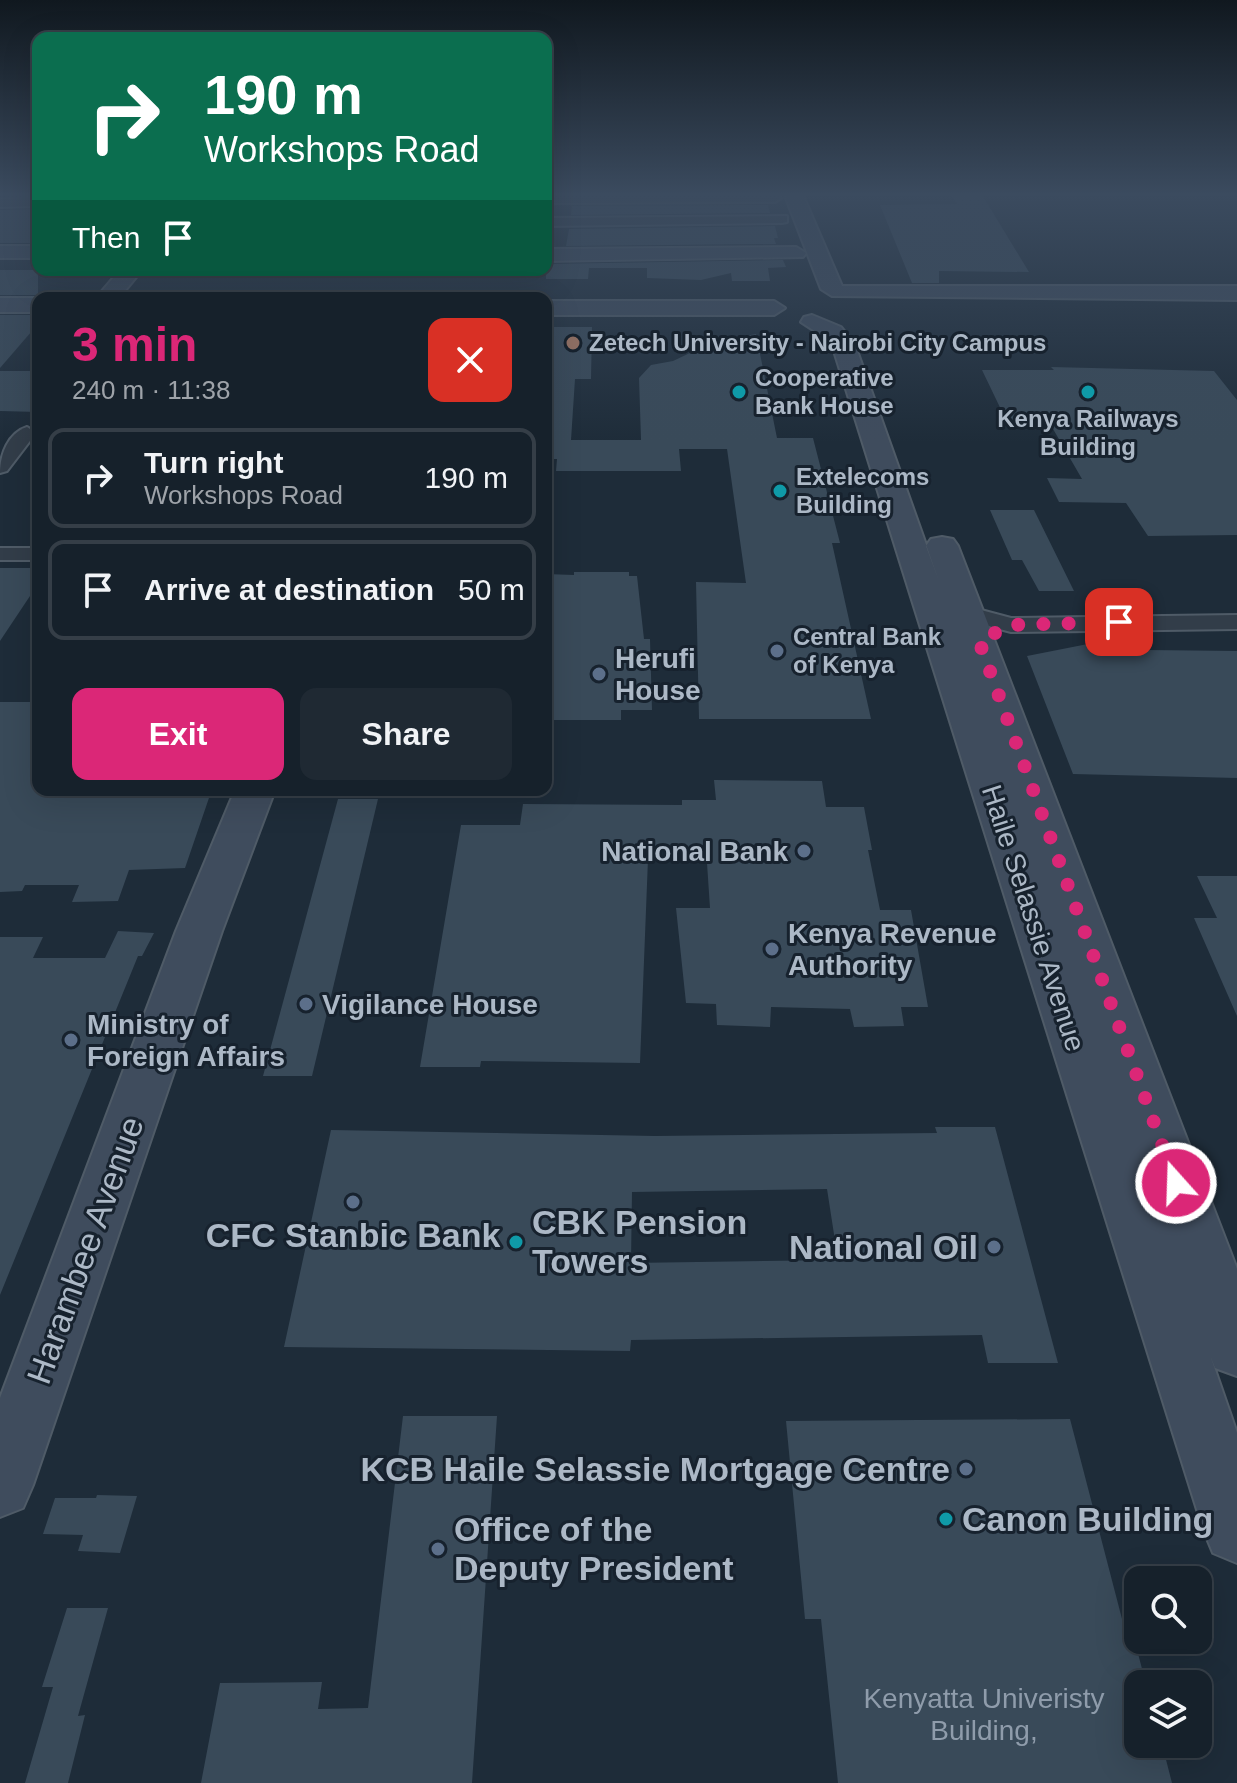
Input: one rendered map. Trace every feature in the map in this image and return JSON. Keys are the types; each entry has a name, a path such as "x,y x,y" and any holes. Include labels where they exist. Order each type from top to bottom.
{"main road":[{"path":"112,292 126,276"},
{"name":"Haile Selassie Avenue","path":"810,276 817,298 985,626 1237,1348"},
{"name":"Haile Selassie Avenue","path":"810,276 817,298 812,322"},
{"path":"552,306 817,298 1237,293"},
{"name":"Haile Selassie Avenue","path":"817,298 784,315 834,331 846,351 1237,1529"},
{"path":"0,307 32,307"},
{"name":"Harambee Avenue","path":"0,1485 199,931 253,796"}],"street":[{"path":"0,433 32,433"},
{"path":"0,467 32,434"},
{"path":"0,545 32,545"},
{"path":"0,554 32,554"},
{"path":"985,626 1237,622"}],"building":[{"path":"0,276 38,276 38,292 32,292 32,295 0,295"},
{"path":"546,276 588,276 588,279 546,279"},
{"path":"647,276 717,276 701,280"},
{"path":"731,276 769,276 770,281 732,281"},
{"path":"909,276 939,276 939,283 912,283"},
{"path":"0,315 32,315 32,331 0,368"},
{"path":"552,327 592,327 591,379 575,379 571,440 641,440 639,378 651,365 673,361 713,342 756,334 777,438 813,438 840,543 832,543 871,719 699,719 696,582 746,583 727,449 679,449 681,471 556,471 557,459 552,459"},
{"path":"1051,367 1214,371 1237,400 1237,535 1148,536 1126,503 1059,502 1047,478 1082,479 1049,422 1007,422 982,370 1054,370"},
{"path":"0,371 32,371 32,412 0,411"},
{"path":"990,510 1034,510 1074,591 1039,591 1022,560 1012,560"},
{"path":"0,568 32,568 32,593 0,641"},
{"path":"574,572 629,572 629,576 637,576 644,639 650,639 652,710 621,710 621,720 552,720 552,574 574,575"},
{"path":"1103,641 1144,642 1147,650 1237,651 1237,778 1073,774 1027,656"},
{"path":"0,702 32,702 32,796 210,796 185,868 129,870 118,901 72,902 79,885 25,885 22,891 0,892"},
{"path":"714,780 822,781 826,807 864,807 872,850 868,850 880,910 911,910 928,1007 901,1007 904,1026 854,1027 850,1009 771,1007 770,1027 717,1025 716,1004 686,1003 676,908 710,908 706,848 651,848 651,859 648,859 640,1063 481,1061 480,1067 420,1067 461,825 520,825 523,804 682,805 682,800 716,800"},
{"name":"Vigilance House","path":"338,799 378,799 312,1076 263,1076"},
{"path":"1197,876 1237,876 1237,1016 1194,918 1217,918"},
{"name":"Ministry of Foreign Affairs","path":"118,931 154,933 142,956 138,956 0,1295 0,937 43,937 33,958 105,958"},
{"path":"935,1127 995,1127 1058,1363 988,1363 982,1335 631,1340 630,1351 284,1347 331,1130 655,1136 937,1133","holes":["827,1189 838,1260 631,1263 632,1192"]},
{"name":"Office of the Deputy President","path":"403,1416 497,1416 472,1783 201,1783 220,1683 322,1682 318,1709 368,1708"},
{"path":"1070,1419 1124,1627 1124,1654 1138,1654 1142,1670 1124,1670 1124,1758 1166,1758 1172,1783 838,1783 821,1619 805,1619 786,1421"},
{"path":"97,1495 137,1496 120,1553 78,1551 83,1535 43,1534 55,1498 96,1498"},
{"path":"67,1608 108,1608 78,1716 85,1715 68,1783 25,1783 53,1687 42,1687"}],"place":[{"name":"Zetech University - Nairobi City Campus","path":"573,343"},
{"name":"Cooperative Bank House","path":"739,392"},
{"name":"Kenya Railways Building","path":"1088,392"},
{"name":"Extelecoms Building","path":"780,491"},
{"name":"Central Bank of Kenya","path":"777,651"},
{"name":"Herufi House","path":"599,674"},
{"name":"National Bank","path":"804,851"},
{"name":"Kenya Revenue Authority","path":"772,949"},
{"name":"Vigilance House","path":"306,1004"},
{"name":"Ministry of Foreign Affairs","path":"71,1040"},
{"name":"CFC Stanbic Bank","path":"353,1202"},
{"name":"CBK Pension Towers","path":"516,1242"},
{"name":"National Oil","path":"994,1247"},
{"name":"KCB Haile Selassie Mortgage Centre","path":"966,1469"},
{"name":"Canon Building","path":"946,1519"},
{"name":"Office of the Deputy President","path":"438,1549"}],"route":[{"path":"1119,622 1011,625 979,641 1176,1183"}]}
